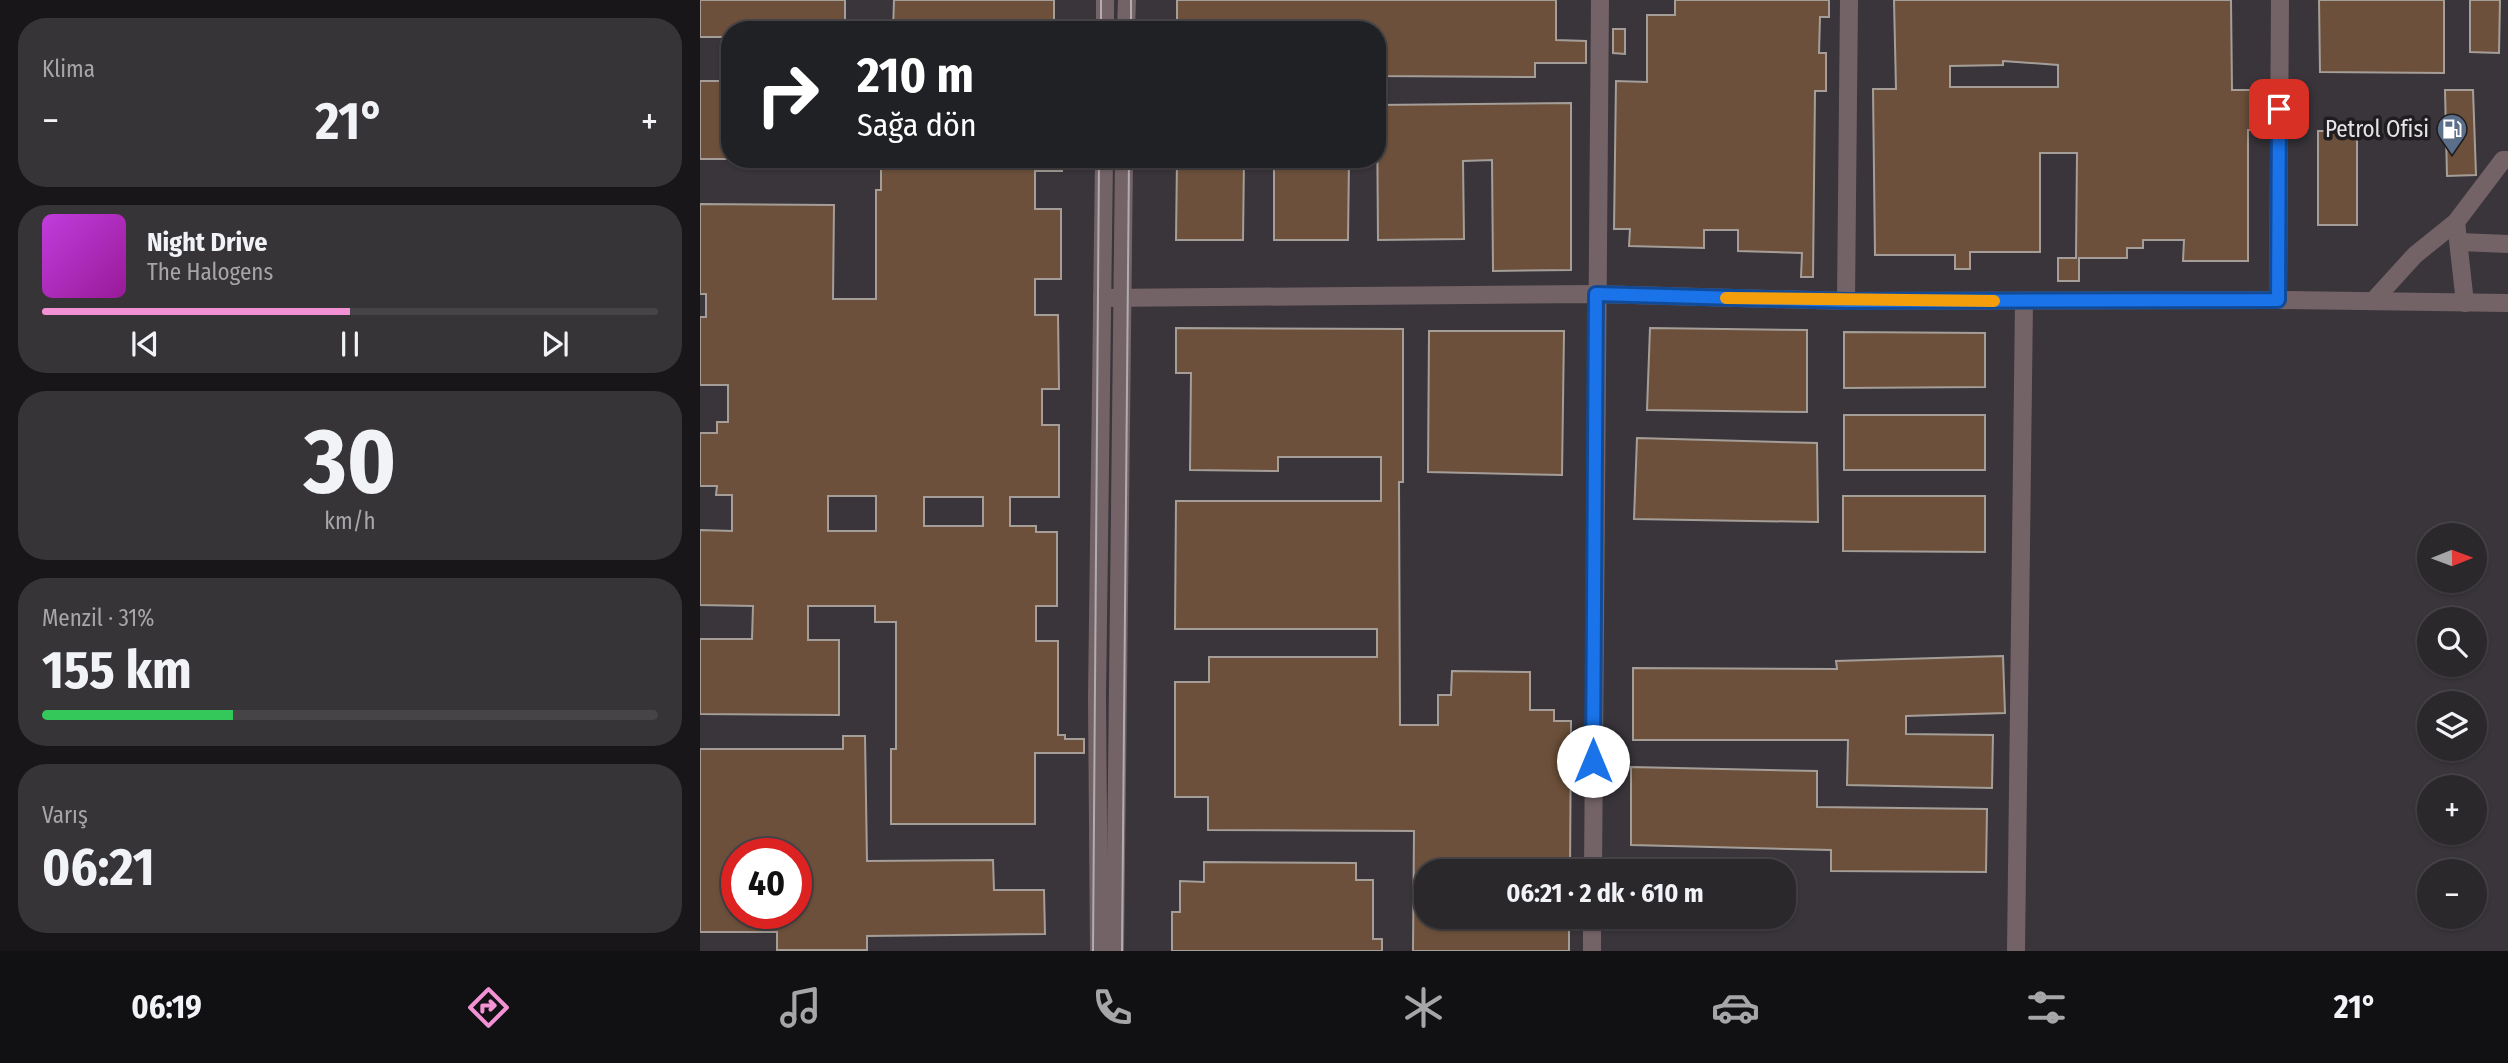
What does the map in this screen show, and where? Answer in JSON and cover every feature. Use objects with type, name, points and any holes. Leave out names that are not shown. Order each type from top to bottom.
[{"type":"street","points":[[1105,0],[1105,21]]},
{"type":"street","points":[[1126,0],[1126,21]]},
{"type":"street","points":[[1592,859],[1600,0]]},
{"type":"street","points":[[1846,301],[1849,0]]},
{"type":"street","points":[[2278,300],[2280,0]]},
{"type":"street","points":[[2374,300],[2415,255],[2456,222],[2503,160],[2508,160]]},
{"type":"street","points":[[1098,951],[1097,697],[1104,168]]},
{"type":"street","points":[[1115,951],[1124,168]]},
{"type":"street","points":[[2456,222],[2465,303]]},
{"type":"street","points":[[2460,242],[2508,244]]},
{"type":"street","points":[[1102,298],[1596,294],[1846,301],[2374,300],[2508,303]]},
{"type":"street","points":[[2016,951],[2024,301]]},
{"type":"street","points":[[1592,929],[1592,951]]},
{"type":"building","points":[[700,0],[845,0],[845,21],[721,21],[721,37],[700,37]]},
{"type":"building","points":[[894,0],[1054,0],[1054,21],[893,21]]},
{"type":"building","points":[[1177,0],[1556,0],[1556,40],[1586,41],[1586,63],[1535,63],[1535,77],[1386,76],[1386,21],[1177,21]]},
{"type":"building","points":[[1675,0],[1829,0],[1829,17],[1820,17],[1819,53],[1826,53],[1826,91],[1815,91],[1813,277],[1801,277],[1802,253],[1738,251],[1738,230],[1704,230],[1704,248],[1629,246],[1630,229],[1614,229],[1616,81],[1647,82],[1647,15],[1675,15]]},
{"type":"building","points":[[1894,0],[2231,0],[2232,90],[2263,90],[2263,130],[2248,130],[2248,261],[2183,261],[2184,240],[2143,240],[2143,248],[2127,248],[2127,258],[2079,258],[2079,281],[2058,281],[2058,258],[2076,258],[2077,153],[2040,153],[2040,252],[1970,252],[1970,269],[1955,269],[1955,255],[1875,255],[1873,89],[1896,89]],"holes":[[[2003,61],[2058,65],[2058,87],[1950,87],[1950,66],[2003,65]]]},
{"type":"building","points":[[2319,0],[2444,0],[2444,73],[2320,72]]},
{"type":"building","points":[[2470,0],[2500,0],[2499,53],[2470,52]]},
{"type":"building","points":[[1613,29],[1625,29],[1625,54],[1613,53]]},
{"type":"building","points":[[700,81],[721,81],[721,159],[700,159]]},
{"type":"building","points":[[2445,90],[2473,90],[2476,175],[2447,176]]},
{"type":"building","points":[[1571,103],[1571,270],[1493,271],[1492,160],[1463,161],[1464,239],[1378,240],[1377,168],[1386,168],[1386,105]]},
{"type":"building","points":[[2318,131],[2357,131],[2357,225],[2318,225]]},
{"type":"building","points":[[881,168],[1062,168],[1062,171],[1035,171],[1035,209],[1061,209],[1061,279],[1035,279],[1035,315],[1058,315],[1059,389],[1042,389],[1042,425],[1059,425],[1059,497],[1010,497],[1010,526],[1036,526],[1036,532],[1057,532],[1057,606],[1036,606],[1036,641],[1058,641],[1058,735],[1065,735],[1065,739],[1084,739],[1084,753],[1035,753],[1035,824],[891,824],[891,749],[896,749],[896,622],[875,622],[875,606],[808,606],[808,640],[839,640],[839,715],[700,714],[700,639],[752,639],[753,606],[700,605],[700,530],[732,531],[732,495],[716,495],[717,486],[700,486],[700,433],[717,433],[717,422],[728,422],[728,385],[700,385],[700,317],[706,317],[706,294],[700,294],[700,204],[834,205],[833,299],[876,299],[876,190],[881,190]],"holes":[[[828,496],[876,496],[876,531],[828,531]],[[924,497],[983,497],[983,526],[924,526]]]},
{"type":"building","points":[[1177,168],[1244,168],[1243,240],[1176,240]]},
{"type":"building","points":[[1274,168],[1349,168],[1348,240],[1274,240]]},
{"type":"building","points":[[1176,328],[1403,329],[1403,482],[1399,482],[1400,725],[1438,725],[1438,695],[1451,695],[1452,671],[1530,672],[1530,710],[1554,710],[1554,721],[1571,721],[1570,859],[1414,859],[1414,929],[1569,929],[1569,951],[1413,951],[1414,831],[1208,830],[1208,797],[1175,797],[1175,682],[1209,682],[1209,657],[1377,657],[1377,629],[1175,629],[1176,501],[1381,501],[1381,457],[1278,457],[1278,471],[1190,470],[1191,373],[1176,373]]},
{"type":"building","points":[[1650,328],[1807,330],[1807,412],[1647,410]]},
{"type":"building","points":[[1429,331],[1564,331],[1562,475],[1428,472]]},
{"type":"building","points":[[1844,332],[1985,333],[1985,387],[1844,388]]},
{"type":"building","points":[[1844,415],[1985,415],[1985,470],[1844,470]]},
{"type":"building","points":[[1637,438],[1817,443],[1818,522],[1634,519]]},
{"type":"building","points":[[1843,496],[1985,496],[1985,552],[1843,551]]},
{"type":"building","points":[[2003,656],[2005,713],[1906,716],[1906,734],[1993,735],[1992,788],[1847,785],[1848,740],[1633,740],[1633,668],[1837,669],[1836,661]]},
{"type":"building","points":[[843,736],[865,736],[867,861],[993,860],[994,890],[1044,890],[1045,934],[867,936],[867,950],[777,950],[777,932],[700,932],[700,749],[843,749]]},
{"type":"building","points":[[1631,767],[1817,771],[1817,807],[1987,809],[1986,872],[1831,871],[1831,850],[1631,845]]},
{"type":"building","points":[[1204,862],[1356,863],[1356,880],[1373,880],[1373,939],[1382,939],[1382,951],[1172,951],[1172,912],[1180,912],[1180,881],[1204,882]]},
{"type":"tram line","points":[[1101,0],[1101,21]]},
{"type":"tram line","points":[[1131,0],[1131,21]]},
{"type":"tram line","points":[[1093,951],[1099,168]]},
{"type":"tram line","points":[[1122,951],[1129,168]]},
{"type":"slow traffic","points":[[1726,298],[1994,301]]},
{"type":"place","name":"Petrol Ofisi","points":[[2452,156]]},
{"type":"route","points":[[1593,761],[1596,294],[1846,301],[2278,300],[2279,109]]}]
